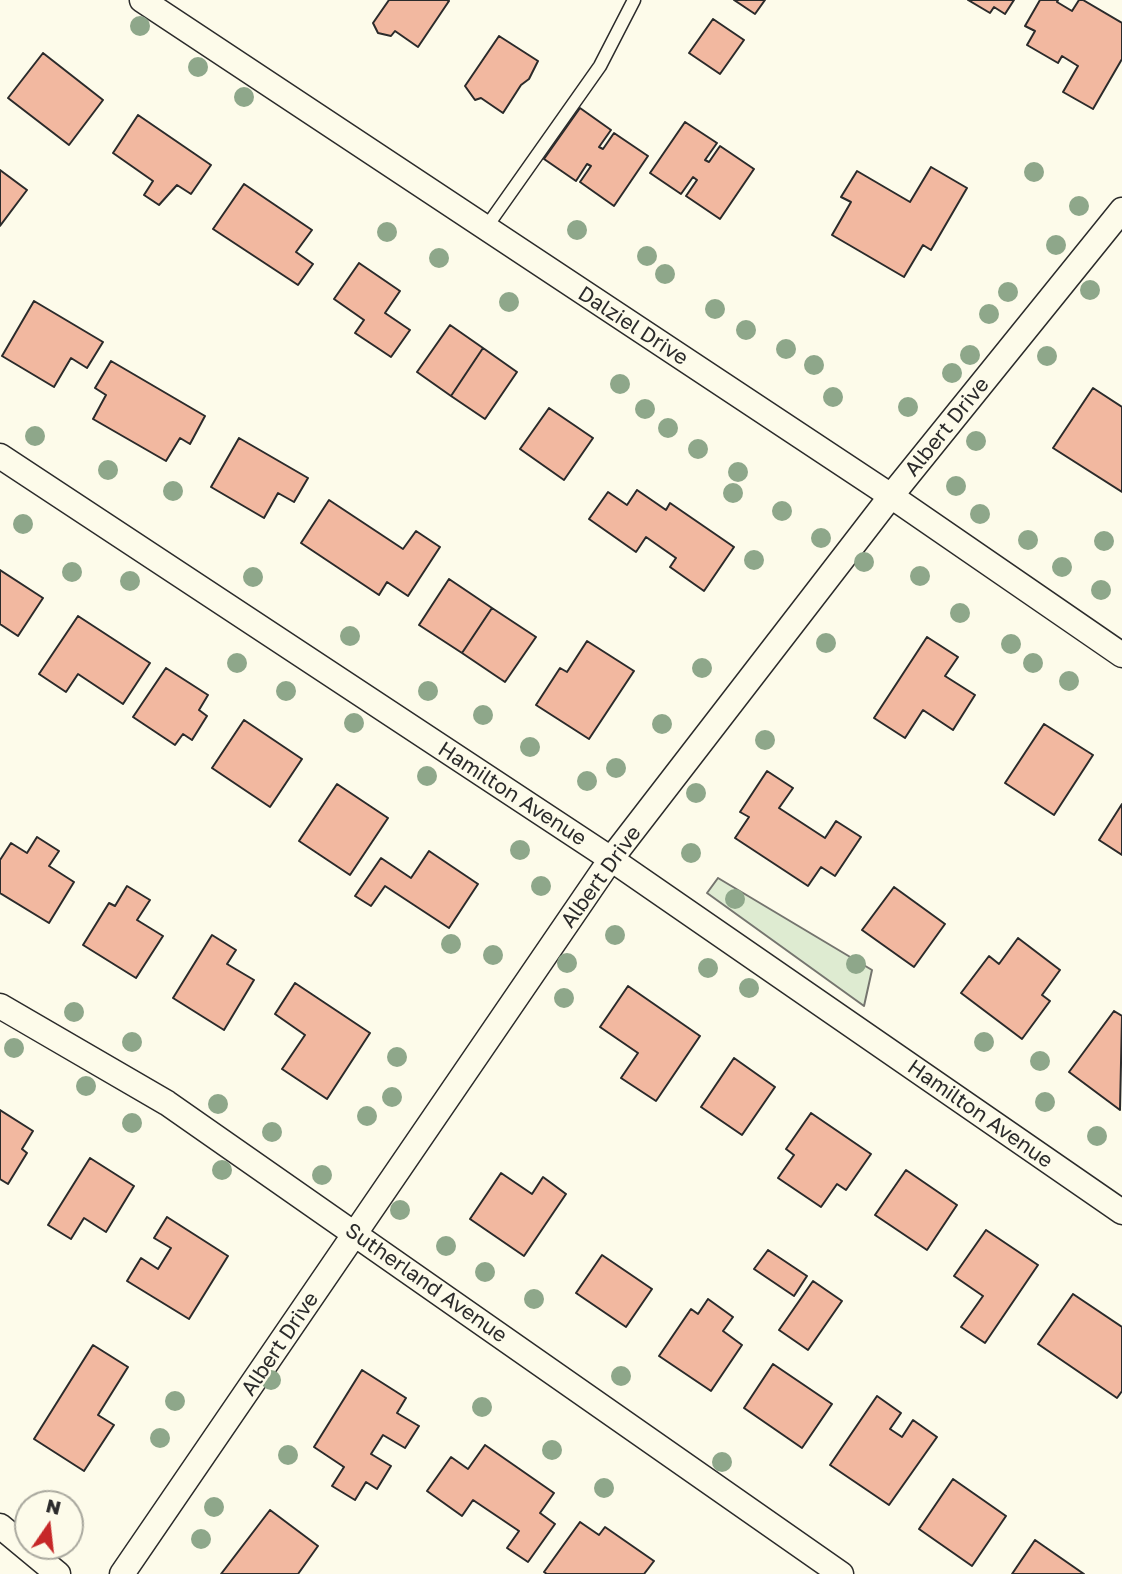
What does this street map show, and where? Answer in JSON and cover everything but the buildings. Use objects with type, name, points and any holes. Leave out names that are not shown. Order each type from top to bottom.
[{"type":"street","name":"Dalziel Drive","points":[[142,0],[891,496],[1122,654]]},
{"type":"street","name":"Albert Drive","points":[[122,1574],[611,859],[891,496],[1122,210]]},
{"type":"street","name":"Hamilton Avenue","points":[[0,456],[611,859],[1122,1212]]},
{"type":"street","name":"Sutherland Avenue","points":[[0,1006],[167,1103],[841,1574]]},
{"type":"street","points":[[0,1526],[58,1574]]},
{"type":"lane","points":[[485,229],[600,65],[634,0]]},
{"type":"green space","points":[[718,878],[872,970],[864,1006],[707,893]]}]
